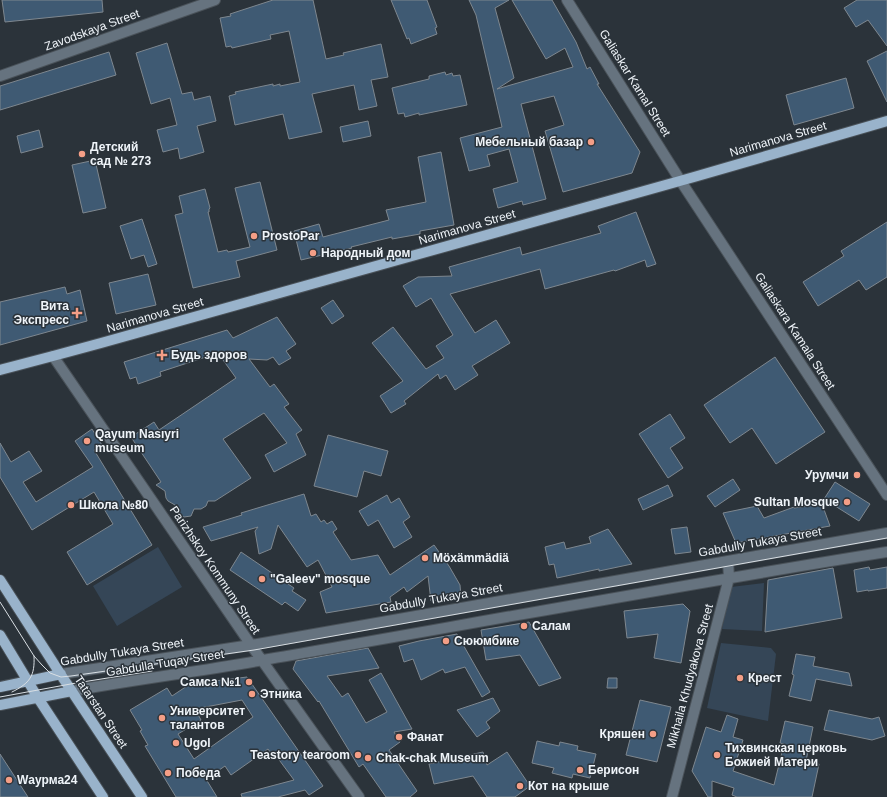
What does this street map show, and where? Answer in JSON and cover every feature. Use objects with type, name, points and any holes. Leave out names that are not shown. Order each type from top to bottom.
[{"type":"main road","name":"Narimanova Street","points":[[0,370],[887,121]]},
{"type":"main road","name":"Tatarstan Street","points":[[0,580],[142,797]]},
{"type":"main road","points":[[0,635],[38,698],[104,797]]},
{"type":"main road","name":"Gabdully Tukaya Street","points":[[0,687],[61,674]]},
{"type":"main road","points":[[0,705],[72,691]]},
{"type":"street","name":"Zavodskaya Street","points":[[0,76],[215,0]]},
{"type":"street","name":"Galiaskar Kamal Street","points":[[567,0],[680,180]]},
{"type":"street","name":"Galiaskara Kamala Street","points":[[680,180],[887,495]]},
{"type":"street","name":"Parizhskoy Kommuny Street","points":[[53,356],[251,645],[359,797]]},
{"type":"street","name":"Gabdully Tukaya Street","points":[[61,674],[251,645],[887,533]]},
{"type":"street","points":[[262,660],[729,578],[887,552]]},
{"type":"street","name":"Mikhaila Khudyakova Street","points":[[672,797],[729,578],[728,561]]},
{"type":"street","name":"Gabdulla Tuqay Street","points":[[72,691],[262,660]]},
{"type":"shaded area","points":[[158,547],[182,587],[117,626],[93,586]]},
{"type":"shaded area","points":[[764,583],[762,631],[722,629],[731,587]]},
{"type":"shaded area","points":[[721,643],[771,648],[776,654],[768,721],[707,708]]},
{"type":"building","points":[[2,0],[102,0],[103,12],[5,22]]},
{"type":"building","points":[[273,0],[313,0],[326,59],[344,55],[343,53],[381,44],[388,77],[371,80],[377,106],[359,110],[354,85],[312,94],[322,132],[289,139],[283,114],[235,125],[229,96],[236,94],[235,92],[273,84],[273,86],[280,84],[280,86],[300,82],[289,31],[270,35],[271,39],[232,48],[231,46],[226,47],[220,18],[231,16],[230,14]]},
{"type":"building","points":[[391,0],[427,0],[437,27],[435,28],[437,34],[411,44],[409,38],[407,39]]},
{"type":"building","points":[[469,0],[509,0],[495,8],[514,78],[497,89],[573,67],[565,48],[546,59],[512,0],[552,0],[576,42],[587,69],[590,67],[599,84],[597,84],[640,152],[632,173],[563,192],[545,131],[564,125],[554,96],[521,104],[546,199],[523,205],[522,201],[498,208],[493,189],[518,182],[509,149],[487,155],[490,166],[469,171],[460,138],[502,127],[476,15]]},
{"type":"building","points":[[857,0],[887,0],[887,46],[868,20],[856,27],[844,8]]},
{"type":"building","points":[[167,43],[182,94],[192,92],[194,100],[210,96],[216,121],[197,126],[204,152],[180,159],[178,148],[163,152],[157,130],[177,125],[170,98],[151,104],[136,53]]},
{"type":"building","points":[[887,51],[887,102],[867,61]]},
{"type":"building","points":[[109,52],[116,75],[0,110],[0,86]]},
{"type":"building","points":[[445,72],[446,75],[452,73],[453,76],[460,75],[467,105],[419,115],[419,113],[405,117],[404,113],[398,114],[392,88],[429,79],[429,76]]},
{"type":"building","points":[[846,78],[854,108],[794,125],[786,95]]},
{"type":"building","points":[[368,121],[371,136],[343,142],[340,127]]},
{"type":"building","points":[[39,130],[43,147],[21,153],[17,136]]},
{"type":"building","points":[[441,152],[454,225],[420,231],[420,234],[392,239],[392,237],[301,260],[294,231],[319,224],[323,237],[389,220],[386,210],[426,202],[418,157]]},
{"type":"building","points":[[95,160],[106,208],[83,213],[72,165]]},
{"type":"building","points":[[260,182],[277,250],[236,261],[240,277],[193,288],[175,215],[183,213],[179,196],[205,189],[210,208],[208,212],[218,252],[227,250],[228,252],[250,247],[235,188]]},
{"type":"building","points":[[636,212],[656,264],[647,267],[645,260],[615,271],[614,270],[545,289],[540,269],[450,294],[475,333],[496,320],[510,343],[472,366],[478,375],[455,390],[446,375],[440,379],[438,374],[404,401],[406,404],[391,413],[380,396],[403,381],[372,343],[393,327],[426,369],[444,358],[436,346],[453,335],[431,298],[416,307],[403,286],[418,277],[452,276],[449,267],[520,247],[522,255],[601,233],[598,226]]},
{"type":"building","points":[[142,219],[157,264],[148,267],[144,255],[131,259],[120,226]]},
{"type":"building","points":[[887,222],[887,277],[866,290],[859,280],[818,306],[803,282],[844,256],[841,251]]},
{"type":"building","points":[[148,274],[156,305],[116,314],[109,283]]},
{"type":"building","points":[[65,287],[67,294],[80,290],[87,321],[0,345],[0,302]]},
{"type":"building","points":[[333,300],[344,316],[332,324],[321,308]]},
{"type":"building","points":[[277,317],[296,344],[286,351],[291,358],[279,365],[273,357],[267,360],[249,359],[270,387],[274,384],[289,404],[284,407],[302,430],[296,434],[306,455],[274,472],[265,455],[287,443],[264,413],[223,439],[251,478],[215,501],[208,501],[206,506],[201,509],[194,509],[191,516],[181,516],[177,514],[175,505],[166,498],[165,491],[156,485],[161,482],[131,437],[154,422],[159,430],[236,378],[218,353],[160,372],[161,376],[138,384],[136,377],[130,379],[124,362],[227,330],[233,338]]},
{"type":"building","points":[[775,357],[825,432],[776,464],[752,428],[730,443],[704,405]]},
{"type":"building","points":[[670,414],[685,438],[670,448],[683,468],[668,478],[639,434]]},
{"type":"building","points":[[92,429],[102,445],[94,450],[152,545],[87,585],[67,552],[113,524],[94,492],[32,530],[0,477],[0,443],[11,462],[29,451],[42,471],[23,482],[36,502],[93,467],[75,441]]},
{"type":"building","points":[[328,435],[388,451],[381,476],[364,471],[357,497],[314,486]]},
{"type":"building","points":[[733,479],[740,490],[715,507],[707,496]]},
{"type":"building","name":"Sultan Mosque","points":[[835,482],[870,504],[859,521],[824,499]]},
{"type":"building","points":[[668,485],[673,496],[643,510],[638,499]]},
{"type":"building","points":[[304,494],[311,516],[316,514],[321,522],[324,520],[327,524],[332,521],[337,529],[333,532],[351,560],[378,555],[390,575],[434,545],[460,585],[461,597],[431,601],[428,576],[407,592],[404,587],[390,597],[391,602],[326,613],[320,592],[332,587],[318,560],[307,567],[278,525],[271,549],[259,554],[255,531],[258,527],[211,541],[203,527],[242,515],[241,513]]},
{"type":"building","points":[[387,495],[391,503],[399,498],[410,517],[403,522],[412,537],[394,548],[378,520],[368,526],[359,511]]},
{"type":"building","points":[[822,504],[830,526],[736,543],[723,513],[757,506],[764,518],[794,507]]},
{"type":"building","points":[[687,527],[691,552],[675,554],[671,529]]},
{"type":"building","points":[[608,529],[632,564],[557,578],[554,564],[549,565],[545,547],[564,542],[566,549],[591,543],[589,537]]},
{"type":"building","name":"\"Galeev\" mosque","points":[[241,552],[294,588],[292,591],[306,600],[298,611],[285,602],[282,605],[230,570]]},
{"type":"building","points":[[869,567],[870,570],[887,567],[887,588],[857,592],[854,570]]},
{"type":"building","points":[[833,568],[842,618],[765,632],[768,580]]},
{"type":"building","points":[[683,604],[690,611],[681,663],[654,658],[658,634],[627,638],[624,611]]},
{"type":"building","points":[[529,622],[561,678],[539,686],[520,655],[486,660],[481,630]]},
{"type":"building","points":[[457,634],[490,692],[482,697],[465,667],[445,673],[443,669],[421,680],[413,659],[404,662],[399,646]]},
{"type":"building","points":[[368,648],[379,668],[327,676],[342,697],[348,693],[366,723],[387,712],[369,680],[381,673],[412,729],[394,732],[400,742],[389,750],[417,791],[410,797],[386,797],[363,764],[359,767],[319,701],[318,702],[293,669],[296,661]]},
{"type":"building","points":[[796,654],[815,657],[813,666],[849,673],[852,686],[816,679],[811,701],[789,696],[794,675],[792,674]]},
{"type":"building","points":[[247,677],[323,786],[309,795],[305,790],[278,797],[242,797],[241,794],[294,780],[277,757],[275,759],[268,749],[231,775],[225,766],[206,779],[217,797],[176,797],[145,746],[148,745],[140,731],[142,730],[130,710],[167,688],[172,696],[190,684]],"holes":[[[242,700],[253,717],[194,759],[178,734],[201,720],[195,709]]]},
{"type":"building","points":[[608,678],[617,678],[617,688],[607,688]]},
{"type":"building","points":[[493,698],[500,711],[486,722],[490,728],[477,737],[457,710]]},
{"type":"building","name":"Кряшен","points":[[640,700],[671,707],[657,762],[626,755]]},
{"type":"building","points":[[829,710],[872,719],[879,717],[885,736],[872,740],[824,730]]},
{"type":"building","points":[[727,715],[738,719],[733,737],[743,740],[733,771],[774,785],[784,744],[780,743],[785,721],[813,727],[806,761],[819,764],[812,797],[737,797],[732,795],[734,788],[712,781],[712,797],[708,797],[692,771],[706,727],[721,732]]},
{"type":"building","points":[[537,741],[559,746],[560,742],[578,746],[577,750],[596,754],[590,778],[573,774],[572,778],[552,773],[554,768],[532,763]]},
{"type":"building","points":[[483,752],[487,765],[507,752],[530,786],[515,797],[487,797],[473,776],[434,784],[429,764]]},
{"type":"building","points":[[0,754],[28,797],[0,797]]},
{"type":"tram line","points":[[0,602],[34,656],[50,673],[61,677],[254,650],[887,538]]},
{"type":"tram line","points":[[12,692],[27,682],[30,678],[34,669],[34,656]]},
{"type":"tram line","points":[[0,697],[152,671]]},
{"type":"place","name":"Мебельный базар","points":[[591,142]]},
{"type":"place","name":"Детский сад № 273","points":[[82,154]]},
{"type":"place","name":"ProstoPar","points":[[254,236]]},
{"type":"place","name":"Народный дом","points":[[313,253]]},
{"type":"place","name":"Вита Экспресс","points":[[77,313]]},
{"type":"place","name":"Будь здоров","points":[[162,355]]},
{"type":"place","name":"Qayum Nasıyri museum","points":[[87,441]]},
{"type":"place","name":"Урумчи","points":[[857,475]]},
{"type":"place","name":"Sultan Mosque","points":[[847,502]]},
{"type":"place","name":"Школа №80","points":[[71,505]]},
{"type":"place","name":"Möxämmädiä","points":[[425,558]]},
{"type":"place","name":"\"Galeev\" mosque","points":[[262,579]]},
{"type":"place","name":"Салам","points":[[524,626]]},
{"type":"place","name":"Сююмбике","points":[[446,641]]},
{"type":"place","name":"Крест","points":[[740,678]]},
{"type":"place","name":"Самса №1","points":[[249,682]]},
{"type":"place","name":"Этника","points":[[252,694]]},
{"type":"place","name":"Университет талантов","points":[[162,718]]},
{"type":"place","name":"Кряшен","points":[[653,734]]},
{"type":"place","name":"Фанат","points":[[399,737]]},
{"type":"place","name":"Ugol","points":[[176,743]]},
{"type":"place","name":"Teastory tearoom","points":[[358,755]]},
{"type":"place","name":"Тихвинская церковь Божией Матери","points":[[717,755]]},
{"type":"place","name":"Chak-chak Museum","points":[[368,758]]},
{"type":"place","name":"Берисон","points":[[580,770]]},
{"type":"place","name":"Победа","points":[[168,773]]},
{"type":"place","name":"Wаурма24","points":[[9,780]]},
{"type":"place","name":"Кот на крыше","points":[[520,786]]}]
